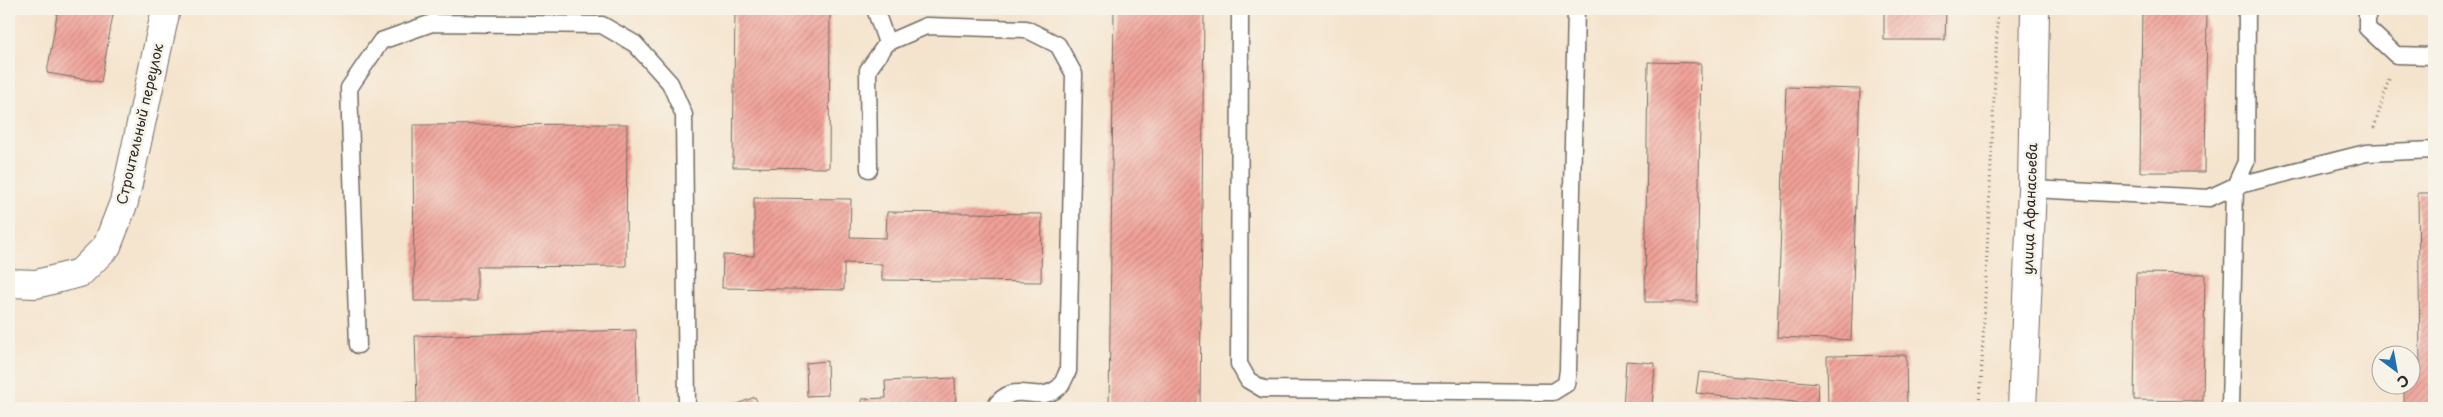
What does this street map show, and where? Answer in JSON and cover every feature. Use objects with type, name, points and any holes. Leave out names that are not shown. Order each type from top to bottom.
[{"type":"street","name":"Строительный переулок","points":[[9,283],[36,284],[80,273],[107,246],[124,202],[166,9]]},
{"type":"street","name":"улица Афанасьева","points":[[2022,408],[2032,189],[2035,9]]},
{"type":"lane","points":[[875,9],[887,43]]},
{"type":"lane","points":[[1240,9],[1239,364],[1248,380],[1263,389],[1553,392],[1566,384],[1568,370],[1576,9]]},
{"type":"lane","points":[[2230,408],[2235,186],[2246,162],[2247,9]]},
{"type":"lane","points":[[2367,9],[2367,28],[2396,55],[2434,56]]},
{"type":"lane","points":[[358,345],[349,88],[381,41],[432,23],[602,25],[636,44],[670,83],[684,115],[687,408]]},
{"type":"lane","points":[[869,169],[868,70],[887,43],[926,26],[1026,29],[1058,45],[1074,74],[1068,370],[1060,387],[1049,394],[1009,393],[1000,398],[994,408]]},
{"type":"lane","points":[[2032,189],[2209,198],[2235,186],[2366,153],[2434,150]]},
{"type":"path","points":[[1980,408],[1998,9]]},
{"type":"path","points":[[2366,153],[2396,55]]},
{"type":"building","points":[[58,9],[114,9],[101,82],[47,73]]},
{"type":"building","points":[[735,9],[830,9],[829,168],[733,167]]},
{"type":"building","points":[[1114,9],[1204,9],[1200,408],[1109,408]]},
{"type":"building","points":[[1884,9],[1946,9],[1945,40],[1884,40]]},
{"type":"building","points":[[2142,9],[2207,9],[2205,172],[2140,172]]},
{"type":"building","points":[[1648,62],[1701,63],[1697,302],[1645,302]]},
{"type":"building","points":[[1786,87],[1860,89],[1851,340],[1777,337]]},
{"type":"building","points":[[627,124],[626,266],[477,267],[477,301],[414,301],[413,125]]},
{"type":"building","points":[[2418,193],[2434,193],[2434,408],[2404,408],[2404,394],[2420,394]]},
{"type":"building","points":[[754,198],[851,199],[850,237],[886,238],[887,212],[1042,214],[1041,282],[882,280],[882,264],[844,263],[844,290],[722,288],[723,255],[754,256]]},
{"type":"building","points":[[2136,273],[2205,274],[2203,401],[2134,400]]},
{"type":"building","points":[[636,330],[638,408],[403,408],[403,404],[417,403],[415,336]]},
{"type":"building","points":[[1906,355],[1907,408],[1828,408],[1827,356]]},
{"type":"building","points":[[827,361],[828,395],[807,396],[806,363]]},
{"type":"building","points":[[1626,361],[1655,363],[1652,408],[1623,408]]},
{"type":"building","points":[[1699,372],[1818,383],[1817,404],[1696,393]]},
{"type":"building","points":[[955,378],[956,408],[862,408],[862,399],[886,398],[885,381]]},
{"type":"building","points":[[755,397],[760,408],[727,408]]}]
